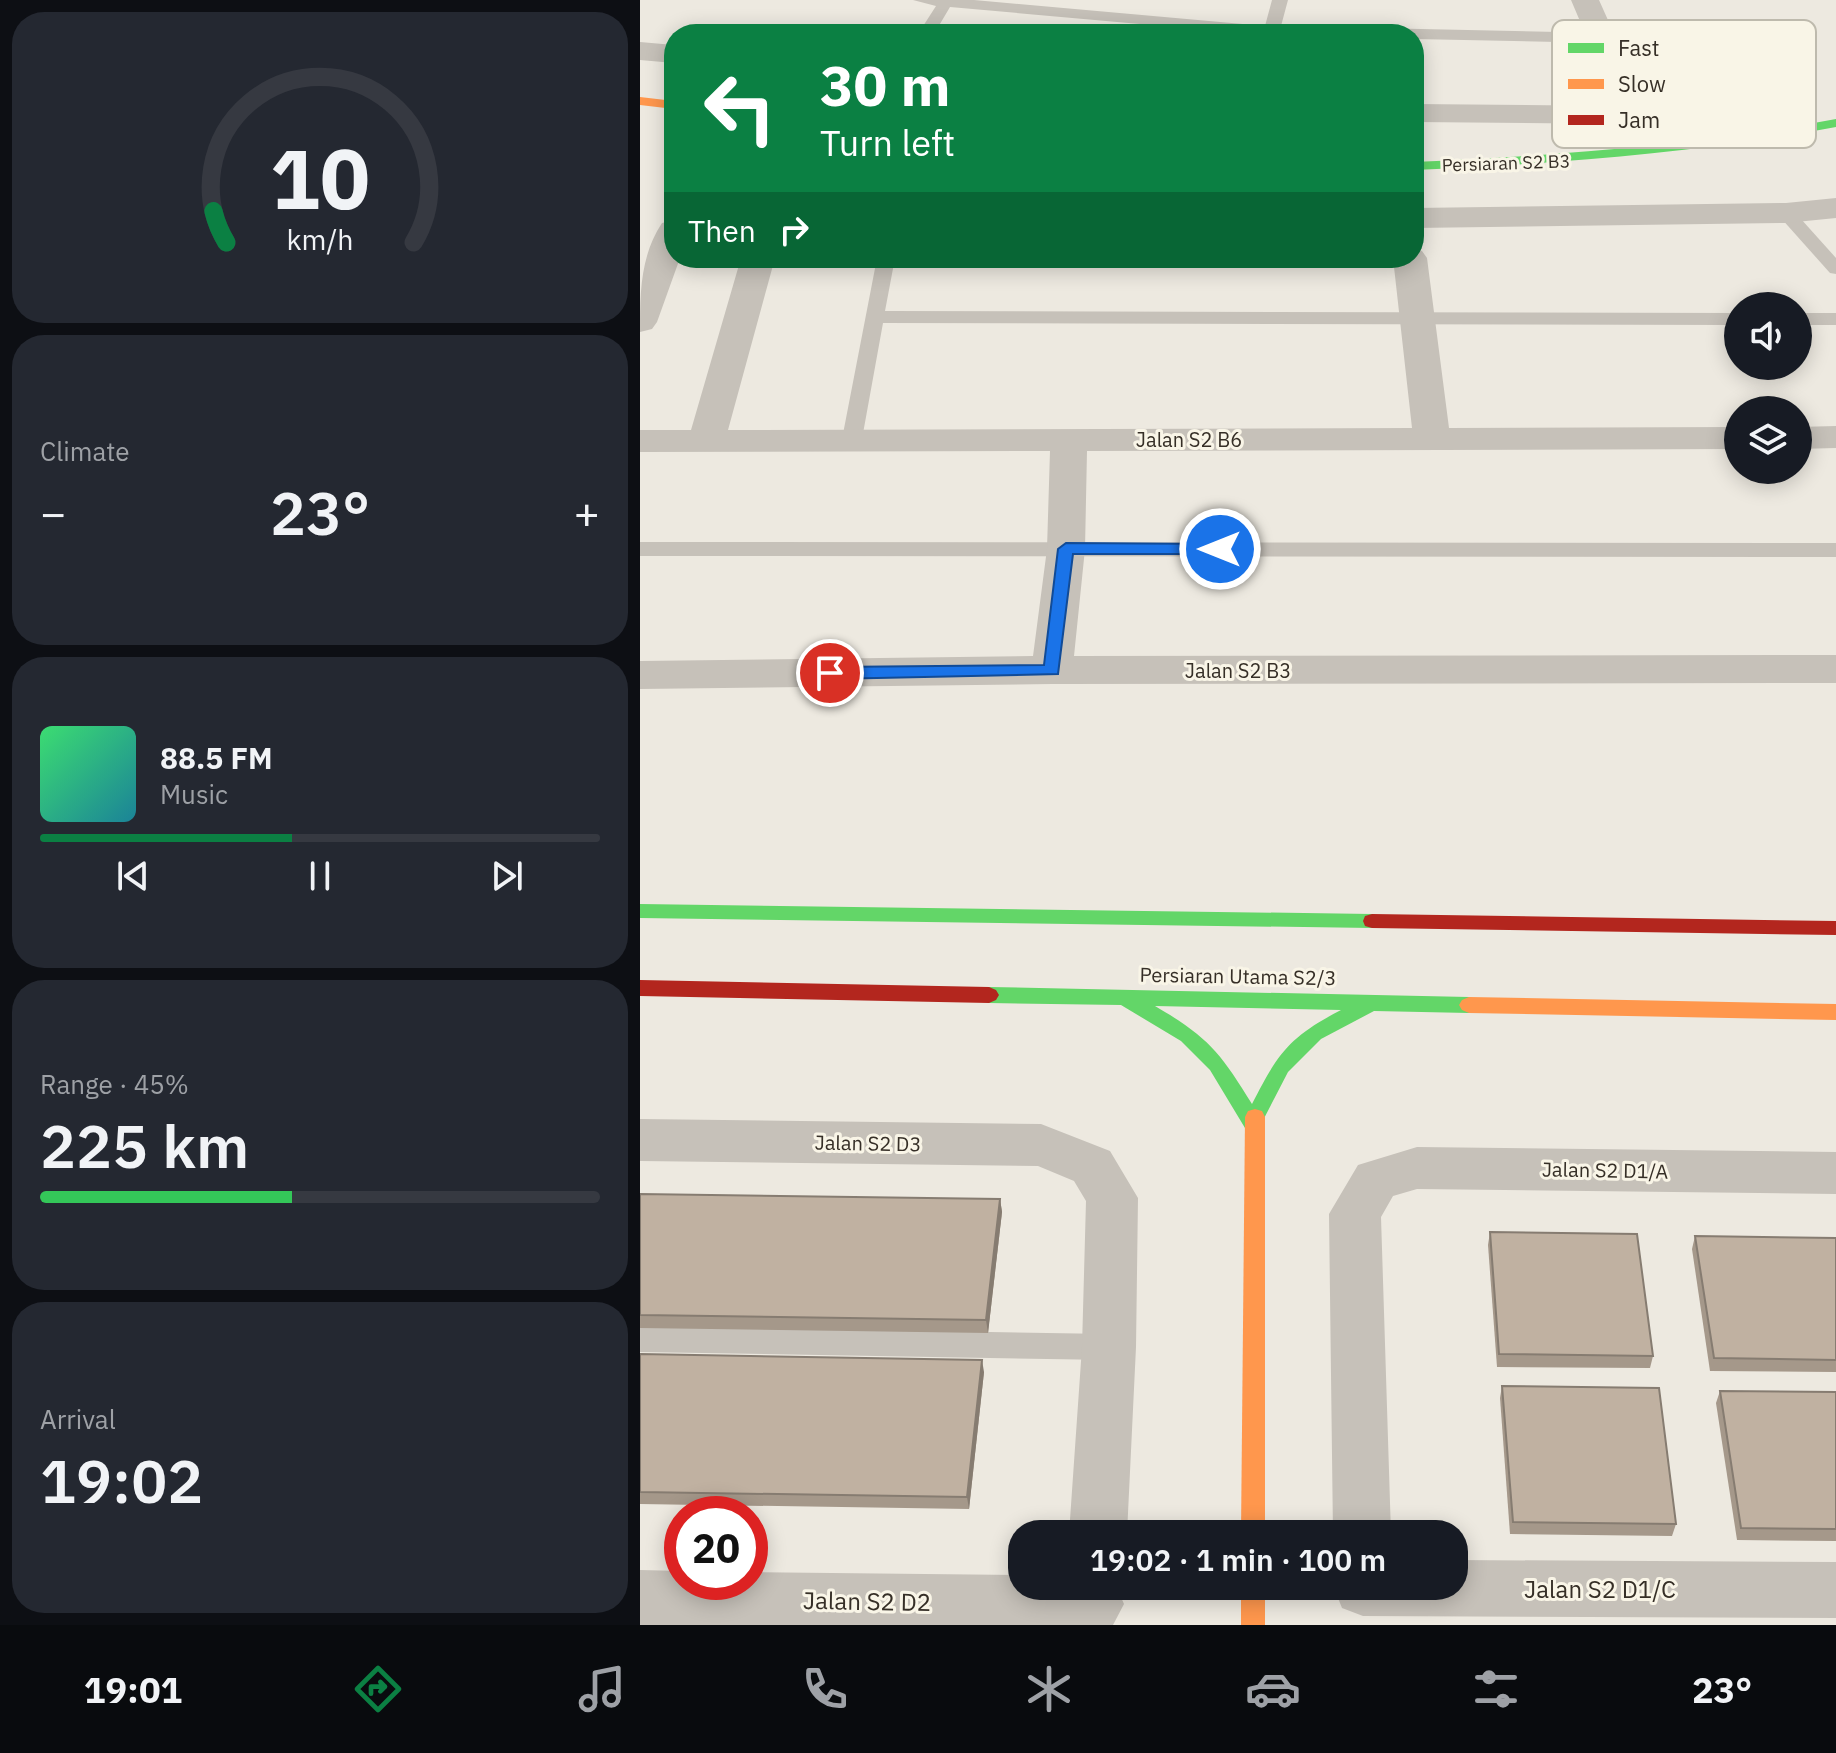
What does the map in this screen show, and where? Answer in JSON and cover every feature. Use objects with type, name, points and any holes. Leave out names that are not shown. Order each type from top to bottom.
[{"type":"main road","points":[[640,101],[664,104]]},
{"type":"main road","name":"Persiaran S2 B3","points":[[1816,127],[1836,123]]},
{"type":"main road","name":"Persiaran S2 B3","points":[[1424,166],[1564,162],[1704,148]]},
{"type":"main road","points":[[640,911],[1836,928]]},
{"type":"main road","name":"Persiaran Utama S2/3","points":[[640,988],[1836,1012]]},
{"type":"main road","points":[[1122,996],[1188,1035],[1217,1064],[1252,1122]]},
{"type":"main road","points":[[1253,1520],[1252,1122],[1281,1066],[1314,1033],[1375,1001]]},
{"type":"main road","points":[[1253,1600],[1253,1625]]},
{"type":"street","points":[[1585,0],[1595,20]]},
{"type":"street","points":[[640,51],[664,53]]},
{"type":"street","points":[[1424,113],[1552,114]]},
{"type":"street","points":[[1649,148],[1651,154]]},
{"type":"street","points":[[1424,218],[1786,213],[1836,208]]},
{"type":"street","points":[[640,322],[664,257]]},
{"type":"street","points":[[706,441],[755,268]]},
{"type":"street","points":[[1411,268],[1432,439]]},
{"type":"street","points":[[1812,438],[1836,437]]},
{"type":"street","name":"Jalan S2 B6","points":[[646,441],[1724,438]]},
{"type":"street","points":[[1052,670],[1066,549],[1069,439]]},
{"type":"street","points":[[640,477],[646,441]]},
{"type":"street","name":"Jalan S2 B3","points":[[640,675],[1052,670],[1836,669]]},
{"type":"street","name":"Jalan S2 D3","points":[[640,1140],[1041,1145],[1092,1166],[1112,1198],[1109,1347]]},
{"type":"street","name":"Jalan S2 D1/A","points":[[1362,1520],[1355,1214],[1376,1180],[1417,1168],[1836,1173]]},
{"type":"street","points":[[1099,1520],[1109,1347]]},
{"type":"street","name":"Jalan S2 D1/C","points":[[1468,1585],[1836,1590]]},
{"type":"street","name":"Jalan S2 D2","points":[[640,1599],[1094,1605]]},
{"type":"lane","points":[[921,0],[1180,24]]},
{"type":"lane","points":[[1274,24],[1280,0]]},
{"type":"lane","points":[[932,24],[946,1]]},
{"type":"lane","points":[[1424,34],[1552,37]]},
{"type":"lane","points":[[1786,213],[1836,269]]},
{"type":"lane","points":[[852,439],[884,268]]},
{"type":"lane","points":[[874,317],[1724,319]]},
{"type":"lane","points":[[1812,319],[1836,319]]},
{"type":"lane","points":[[640,549],[1836,550]]},
{"type":"lane","points":[[640,1339],[1109,1347]]},
{"type":"building","points":[[640,1194],[1000,1199],[986,1320],[640,1315]]},
{"type":"building","points":[[1490,1232],[1637,1234],[1653,1356],[1499,1354]]},
{"type":"building","points":[[1695,1236],[1836,1238],[1836,1360],[1714,1358]]},
{"type":"building","points":[[640,1354],[982,1360],[967,1497],[640,1492]]},
{"type":"building","points":[[1502,1386],[1659,1388],[1676,1524],[1513,1522]]},
{"type":"building","points":[[1720,1391],[1836,1392],[1836,1529],[1741,1528]]},
{"type":"traffic: fast","points":[[1816,127],[1836,123]]},
{"type":"traffic: fast","points":[[1424,166],[1678,148]]},
{"type":"traffic: fast","points":[[640,911],[1372,921]]},
{"type":"traffic: fast","points":[[989,995],[1469,1005]]},
{"type":"traffic: fast","points":[[1125,998],[1188,1035],[1217,1064],[1252,1122]]},
{"type":"traffic: fast","points":[[1255,1117],[1281,1066],[1314,1033],[1370,1004]]},
{"type":"traffic: slow","points":[[640,101],[664,104]]},
{"type":"traffic: slow","points":[[1469,1005],[1836,1012]]},
{"type":"traffic: slow","points":[[1253,1520],[1255,1117]]},
{"type":"traffic: slow","points":[[1253,1600],[1253,1625]]},
{"type":"traffic: jam","points":[[1372,921],[1836,928]]},
{"type":"traffic: jam","points":[[640,988],[989,995]]},
{"type":"route","points":[[830,673],[1052,670],[1066,549],[1220,549]]}]
